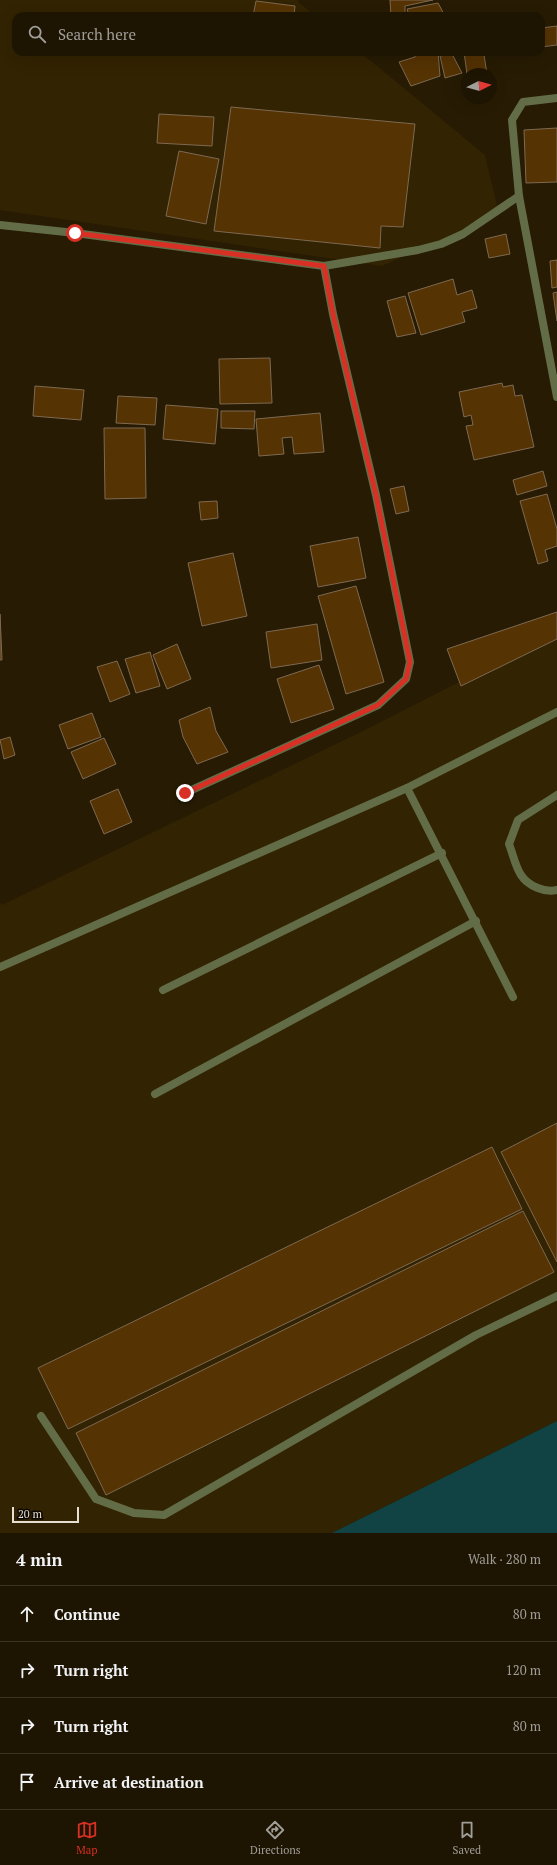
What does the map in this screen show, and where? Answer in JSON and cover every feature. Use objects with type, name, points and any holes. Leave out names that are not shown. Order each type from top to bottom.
[{"type":"street","points":[[557,98],[523,102],[512,120],[519,196],[557,397]]},
{"type":"street","points":[[0,225],[75,233],[324,266],[418,250],[441,244],[463,234],[519,196]]},
{"type":"street","points":[[185,793],[378,705],[406,679],[410,662],[376,495],[333,314],[324,266]]},
{"type":"street","points":[[0,967],[407,788],[557,712]]},
{"type":"street","points":[[407,788],[442,853],[513,997]]},
{"type":"street","points":[[557,795],[518,820],[509,844],[521,875],[534,886],[549,892],[557,890]]},
{"type":"street","points":[[163,990],[442,853]]},
{"type":"street","points":[[155,1094],[476,921]]},
{"type":"street","points":[[41,1416],[96,1499],[134,1513],[164,1515],[476,1335],[557,1296]]},
{"type":"shaded area","points":[[0,0],[298,0],[298,2],[311,12],[12,12],[12,56],[365,56],[485,155],[499,214],[382,266],[0,210]]},
{"type":"shaded area","points":[[557,632],[557,1421],[332,1533],[0,1533],[0,902],[2,905],[365,730]]},
{"type":"water","points":[[557,1421],[557,1533],[332,1533]]},
{"type":"building","points":[[390,0],[433,0],[405,6],[405,12],[391,12]]},
{"type":"building","points":[[256,1],[295,6],[294,12],[254,12]]},
{"type":"building","points":[[438,3],[443,12],[408,12],[407,9]]},
{"type":"building","points":[[557,26],[557,45],[545,46],[545,28]]},
{"type":"building","points":[[438,56],[440,76],[411,86],[399,62],[415,57]]},
{"type":"building","points":[[440,56],[453,56],[461,73],[445,78]]},
{"type":"building","points":[[465,56],[484,56],[486,68],[466,68]]},
{"type":"building","points":[[231,107],[415,124],[403,227],[381,226],[380,248],[214,231]]},
{"type":"building","points":[[159,114],[214,117],[212,146],[157,143]]},
{"type":"building","points":[[557,128],[557,182],[526,183],[524,130]]},
{"type":"building","points":[[179,151],[219,159],[206,224],[166,216]]},
{"type":"building","points":[[506,234],[510,254],[489,258],[485,239]]},
{"type":"building","points":[[557,260],[557,287],[552,288],[550,261]]},
{"type":"building","points":[[453,279],[457,295],[472,290],[477,308],[462,312],[465,322],[421,335],[408,293]]},
{"type":"building","points":[[557,292],[557,321],[553,293]]},
{"type":"building","points":[[405,296],[416,333],[397,337],[387,301]]},
{"type":"building","points":[[270,358],[272,403],[220,404],[219,359]]},
{"type":"building","points":[[502,383],[503,387],[513,385],[515,396],[522,395],[534,447],[474,460],[466,426],[473,425],[471,415],[464,417],[459,392]]},
{"type":"building","points":[[35,386],[84,390],[81,420],[33,416]]},
{"type":"building","points":[[118,396],[157,398],[155,425],[116,423]]},
{"type":"building","points":[[166,405],[218,409],[215,444],[163,439]]},
{"type":"building","points":[[221,411],[255,411],[254,429],[221,428]]},
{"type":"building","points":[[320,413],[324,452],[294,454],[292,437],[282,438],[284,454],[259,456],[256,419]]},
{"type":"building","points":[[104,428],[145,428],[146,498],[105,499]]},
{"type":"building","points":[[543,471],[547,486],[517,495],[513,480]]},
{"type":"building","points":[[404,486],[409,511],[396,514],[390,489]]},
{"type":"building","points":[[547,494],[557,529],[557,546],[545,550],[548,561],[538,564],[520,501]]},
{"type":"building","points":[[217,501],[218,518],[201,520],[199,502]]},
{"type":"building","points":[[358,537],[366,578],[318,587],[310,546]]},
{"type":"building","points":[[233,553],[247,616],[202,626],[188,563]]},
{"type":"building","points":[[356,586],[384,682],[346,694],[318,596]]},
{"type":"building","points":[[557,612],[557,639],[461,686],[447,649]]},
{"type":"building","points":[[0,614],[2,660],[0,660]]},
{"type":"building","points":[[317,624],[322,660],[271,668],[266,632]]},
{"type":"building","points":[[177,644],[191,679],[167,689],[153,655]]},
{"type":"building","points":[[150,652],[160,686],[136,693],[125,659]]},
{"type":"building","points":[[117,661],[130,694],[110,702],[97,667]]},
{"type":"building","points":[[319,665],[334,709],[291,723],[277,679]]},
{"type":"building","points":[[210,707],[216,731],[228,752],[197,764],[183,737],[179,720]]},
{"type":"building","points":[[92,713],[101,737],[68,749],[59,725]]},
{"type":"building","points":[[10,737],[15,755],[4,759],[0,740]]},
{"type":"building","points":[[104,738],[116,764],[83,779],[71,752]]},
{"type":"building","points":[[118,789],[132,822],[104,834],[90,801]]},
{"type":"building","points":[[557,1123],[557,1262],[501,1152]]},
{"type":"building","points":[[492,1147],[522,1209],[68,1429],[38,1368]]},
{"type":"building","points":[[523,1211],[554,1272],[106,1495],[76,1433]]},
{"type":"route","points":[[75,233],[324,266],[333,314],[376,495],[410,662],[406,679],[378,705],[185,793]]}]
